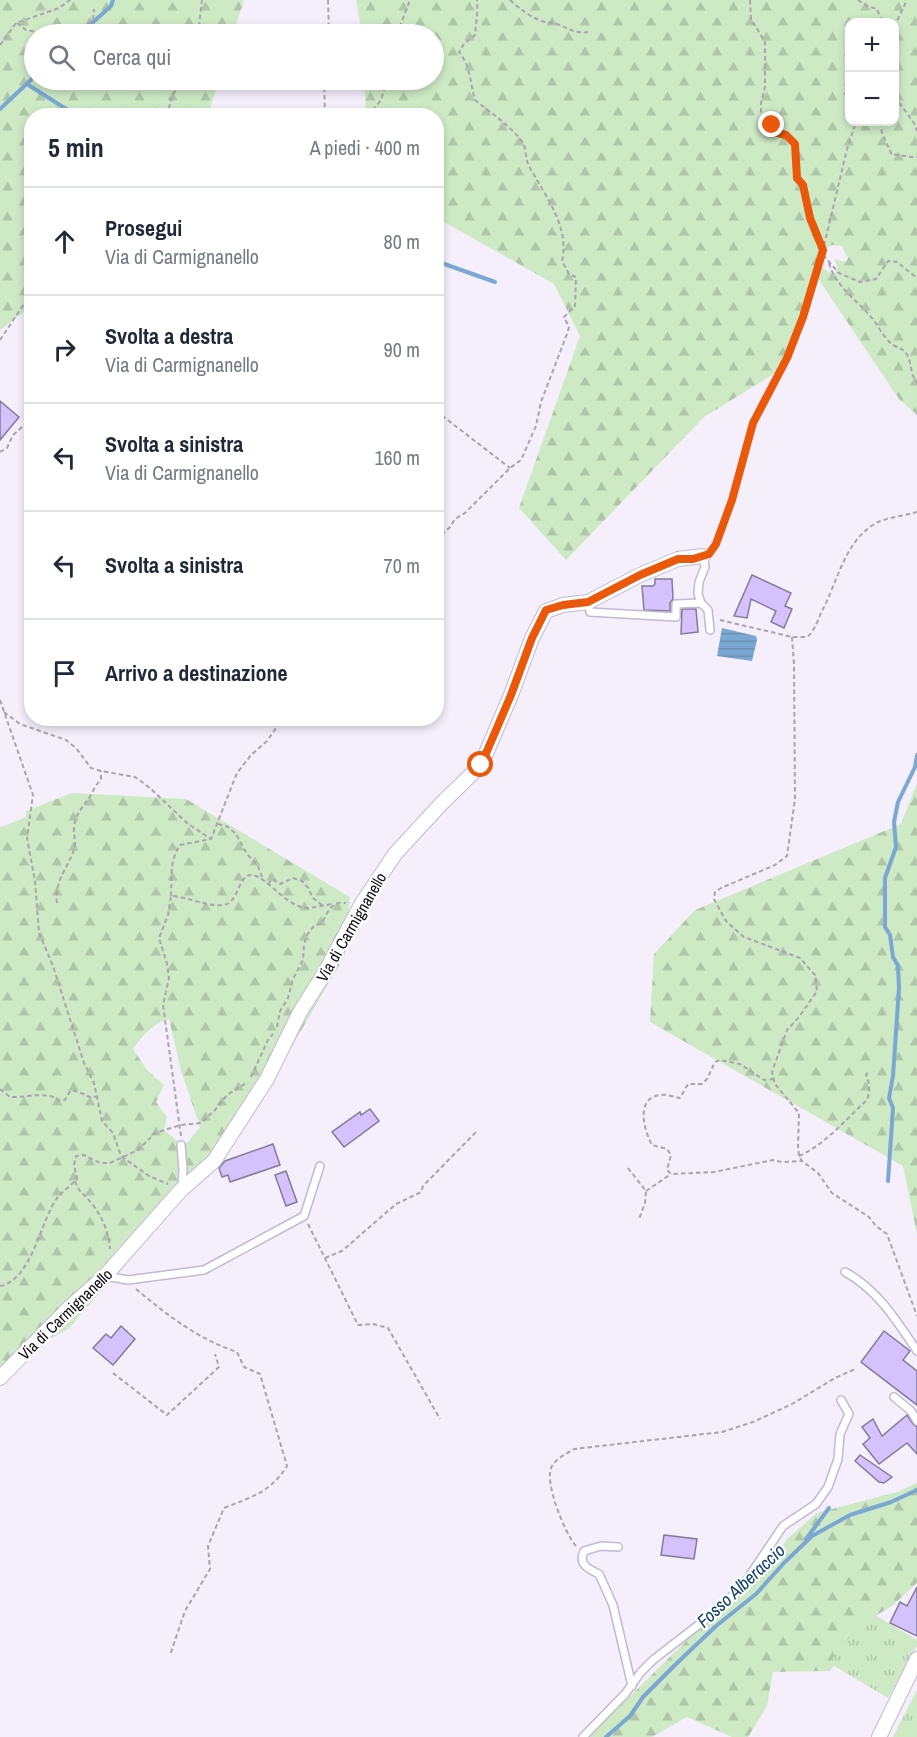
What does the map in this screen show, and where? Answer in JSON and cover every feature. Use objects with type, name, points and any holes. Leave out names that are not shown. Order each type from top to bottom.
[{"type":"street","name":"Via di Carmignanello","points":[[0,1378],[70,1307],[105,1276],[181,1190],[214,1161],[267,1079],[300,1012],[324,974],[361,905],[394,854],[481,765],[532,638],[546,610],[588,602],[640,575],[678,559],[703,556]]},
{"type":"street","points":[[879,1737],[917,1659]]},
{"type":"lane","points":[[701,603],[699,586],[705,567],[703,556]]},
{"type":"lane","points":[[588,602],[590,612],[676,617],[676,604],[701,603],[706,606],[710,630]]},
{"type":"lane","points":[[181,1190],[182,1146]]},
{"type":"lane","points":[[105,1276],[124,1280],[204,1270],[304,1216],[320,1166]]},
{"type":"lane","points":[[845,1272],[860,1280],[873,1292],[917,1351]]},
{"type":"lane","points":[[894,1397],[910,1411],[917,1421]]},
{"type":"lane","points":[[583,1737],[632,1686],[640,1672],[719,1609],[744,1584],[783,1526],[816,1504],[824,1495],[838,1459],[840,1434],[849,1414],[841,1400]]},
{"type":"lane","points":[[618,1547],[601,1546],[584,1551],[582,1562],[599,1574],[613,1605],[632,1686]]},
{"type":"path","points":[[0,45],[16,23],[59,8],[70,0]]},
{"type":"path","points":[[199,24],[201,0]]},
{"type":"path","points":[[328,0],[330,24]]},
{"type":"path","points":[[401,24],[410,0]]},
{"type":"path","points":[[444,533],[455,519],[465,513],[521,460],[536,426],[541,402],[567,334],[569,327],[564,317],[575,306],[576,277],[569,274],[562,261],[565,249],[556,212],[528,165],[523,141],[504,122],[475,100],[470,71],[459,52],[464,44],[475,35],[477,0]]},
{"type":"path","points":[[510,0],[532,17],[556,23],[567,30],[578,33],[588,32]]},
{"type":"path","points":[[750,0],[751,19],[765,42],[765,87],[761,113],[765,122],[772,125],[778,133],[786,135],[795,144],[797,178],[803,185],[810,218],[833,274],[845,290],[871,316],[894,346],[904,350],[917,383]]},
{"type":"path","points":[[858,0],[877,9],[880,18]]},
{"type":"path","points":[[898,18],[907,0]]},
{"type":"path","points":[[88,24],[93,20],[94,9]]},
{"type":"path","points":[[16,23],[24,29]]},
{"type":"path","points":[[169,108],[176,90]]},
{"type":"path","points":[[324,90],[325,108]]},
{"type":"path","points":[[374,108],[381,100],[384,90]]},
{"type":"path","points":[[899,103],[914,123],[917,131]]},
{"type":"path","points":[[703,556],[709,554],[716,544],[732,500],[753,423],[787,358],[803,317],[823,252],[847,149],[855,126]]},
{"type":"path","points":[[881,126],[892,155],[903,154],[909,158],[917,158]]},
{"type":"path","points":[[829,263],[839,273],[860,282],[876,279],[888,261],[897,262],[917,278]]},
{"type":"path","points":[[0,340],[24,304]]},
{"type":"path","points":[[444,417],[510,468]]},
{"type":"path","points":[[0,452],[7,448],[13,435],[24,425]]},
{"type":"path","points":[[709,615],[715,619],[792,637],[802,638],[810,635],[831,595],[847,554],[858,539],[877,523],[917,512]]},
{"type":"path","points":[[792,637],[795,799],[787,856],[774,865],[721,888],[715,892],[714,899],[726,921],[744,937],[800,958],[815,975],[817,991],[800,1017],[787,1030],[772,1072],[774,1079],[799,1113],[799,1156],[802,1161],[818,1173],[832,1193],[869,1217],[886,1234],[917,1316]]},
{"type":"path","points":[[0,700],[33,795],[27,838],[35,881],[39,933],[53,966],[97,1095],[102,1121],[113,1133],[121,1156],[149,1176],[181,1190]]},
{"type":"path","points":[[4,712],[24,725]]},
{"type":"path","points":[[26,726],[66,740],[76,748],[91,768],[135,777],[150,788],[187,824],[211,839]]},
{"type":"path","points":[[211,839],[237,773],[251,755],[267,741],[277,726]]},
{"type":"path","points":[[57,903],[58,883],[74,849],[76,839],[74,829],[79,808],[89,799],[95,785],[101,780],[101,771]]},
{"type":"path","points":[[218,824],[236,834],[247,854],[258,866],[263,880]]},
{"type":"path","points":[[181,1125],[163,1005],[169,978],[159,938],[168,915],[171,896],[171,866],[174,854],[180,845],[211,839]]},
{"type":"path","points":[[171,896],[180,896],[210,904],[229,903],[237,895],[239,887],[247,876],[252,875],[263,880],[278,894],[305,908],[336,904]]},
{"type":"path","points":[[268,885],[272,879],[280,884],[293,878],[303,881],[312,897],[322,905]]},
{"type":"path","points":[[0,1286],[14,1280],[26,1265],[57,1198],[77,1178],[74,1159],[78,1154],[89,1156],[106,1164],[138,1150],[155,1133],[181,1125],[201,1123],[227,1095],[249,1082],[268,1040],[276,1031],[280,1011],[288,998],[292,979],[303,960],[307,935],[313,927],[322,923],[330,907],[341,902],[361,905]]},
{"type":"path","points":[[670,1174],[667,1170],[671,1155],[667,1149],[652,1145],[645,1129],[644,1108],[649,1100],[659,1095],[680,1098],[688,1084],[693,1082],[702,1084],[715,1062],[720,1060],[740,1064],[764,1080],[774,1079]]},
{"type":"path","points":[[799,1156],[809,1152],[834,1132],[867,1100],[870,1093],[867,1072]]},
{"type":"path","points":[[0,1089],[14,1097],[33,1094],[57,1098],[60,1101],[65,1100],[73,1090],[93,1098],[97,1095]]},
{"type":"path","points":[[325,1258],[342,1251],[396,1204],[422,1192],[423,1186],[477,1131]]},
{"type":"path","points":[[646,1191],[670,1174],[714,1172],[773,1160],[802,1161]]},
{"type":"path","points":[[628,1168],[646,1191],[645,1203],[639,1219]]},
{"type":"path","points":[[75,1181],[78,1191],[86,1197],[105,1226],[109,1235],[110,1260],[114,1266]]},
{"type":"path","points":[[304,1216],[358,1325],[374,1324],[388,1328],[440,1419]]},
{"type":"path","points":[[124,1280],[185,1328],[218,1346],[237,1352],[244,1367],[260,1374],[287,1466],[279,1478],[261,1494],[224,1508],[208,1546],[210,1569],[185,1611],[170,1655]]},
{"type":"path","points":[[113,1373],[167,1415],[219,1367],[215,1354]]},
{"type":"path","points":[[583,1553],[569,1539],[561,1522],[549,1479],[550,1468],[559,1458],[574,1449],[722,1432],[753,1422],[855,1369]]},
{"type":"green space","points":[[0,0],[244,0],[236,24],[24,24],[24,90],[216,90],[210,108],[24,108],[24,312],[0,330]]},
{"type":"green space","points":[[356,0],[917,0],[917,415],[899,399],[817,277],[780,370],[704,417],[566,560],[519,508],[580,336],[554,284],[444,222],[444,108],[366,108],[365,90],[444,90],[444,24],[360,24]],"holes":[[[833,245],[842,246],[848,259],[845,262],[834,259],[838,268],[833,274],[824,269],[821,264],[822,254]]]},
{"type":"green space","points":[[917,783],[917,1234],[903,1166],[650,1022],[654,954],[695,910],[901,824]]},
{"type":"green space","points":[[72,793],[186,799],[350,897],[345,955],[252,1115],[178,1204],[68,1329],[0,1367],[0,827],[26,817],[26,811]],"holes":[[[169,1019],[181,1071],[200,1127],[188,1142],[182,1145],[164,1130],[167,1117],[156,1102],[164,1085],[147,1070],[133,1049],[149,1031]]]},
{"type":"green space","points":[[917,1483],[917,1583],[892,1606],[867,1621],[830,1671],[773,1672],[767,1706],[748,1737],[732,1737],[687,1717],[652,1737],[590,1737],[595,1728],[735,1593],[768,1568],[787,1539],[817,1513],[897,1492]]},
{"type":"green space","points":[[870,1612],[917,1640],[917,1646],[888,1698],[829,1663]]},
{"type":"green space","points":[[917,1690],[917,1737],[893,1737]]},
{"type":"water","points":[[722,628],[756,636],[752,661],[717,656]]},
{"type":"building","points":[[0,401],[19,417],[0,440]]},
{"type":"building","points":[[752,575],[791,593],[785,606],[792,609],[784,628],[771,622],[776,611],[751,599],[747,618],[734,616]]},
{"type":"building","points":[[655,579],[672,579],[673,599],[670,603],[670,611],[644,610],[642,586],[653,586]]},
{"type":"building","points":[[682,609],[696,609],[698,632],[681,634]]},
{"type":"building","points":[[370,1109],[379,1121],[344,1147],[332,1132],[360,1112],[361,1115]]},
{"type":"building","points":[[273,1144],[280,1165],[230,1182],[228,1175],[222,1177],[219,1168],[225,1161]]},
{"type":"building","points":[[286,1171],[297,1202],[286,1206],[275,1175]]},
{"type":"building","points":[[121,1326],[135,1339],[113,1365],[93,1348],[106,1334],[111,1338]]},
{"type":"building","points":[[884,1331],[910,1351],[903,1360],[917,1371],[917,1405],[861,1362]]},
{"type":"building","points":[[907,1415],[917,1427],[917,1454],[907,1443],[879,1464],[863,1444],[870,1438],[862,1427],[873,1419],[882,1436]]},
{"type":"building","points":[[860,1455],[892,1477],[884,1483],[879,1482],[855,1461]]},
{"type":"building","points":[[664,1535],[697,1539],[694,1559],[661,1555]]},
{"type":"building","points":[[917,1587],[917,1636],[890,1623],[900,1602],[907,1606]]},
{"type":"waterway","points":[[91,24],[111,6],[113,0]]},
{"type":"waterway","points":[[0,109],[24,86]]},
{"type":"waterway","points":[[36,90],[64,108]]},
{"type":"waterway","points":[[444,264],[495,282]]},
{"type":"waterway","points":[[888,1181],[893,1108],[889,1098],[893,1076],[899,988],[898,966],[893,957],[890,935],[885,927],[885,878],[896,847],[894,822],[898,802],[915,767],[917,755]]},
{"type":"waterway","name":"Fosso Alberaccio","points":[[606,1737],[630,1716],[643,1697],[677,1663],[716,1626],[756,1594],[812,1536],[850,1515],[891,1502],[917,1490]]},
{"type":"waterway","points":[[806,1539],[829,1508]]},
{"type":"route","points":[[481,765],[532,638],[546,610],[588,602],[640,575],[678,559],[693,559],[709,554],[716,544],[732,500],[753,423],[787,358],[803,317],[823,250],[813,228],[803,185],[797,178],[795,144],[786,135],[778,133],[772,125]]}]
